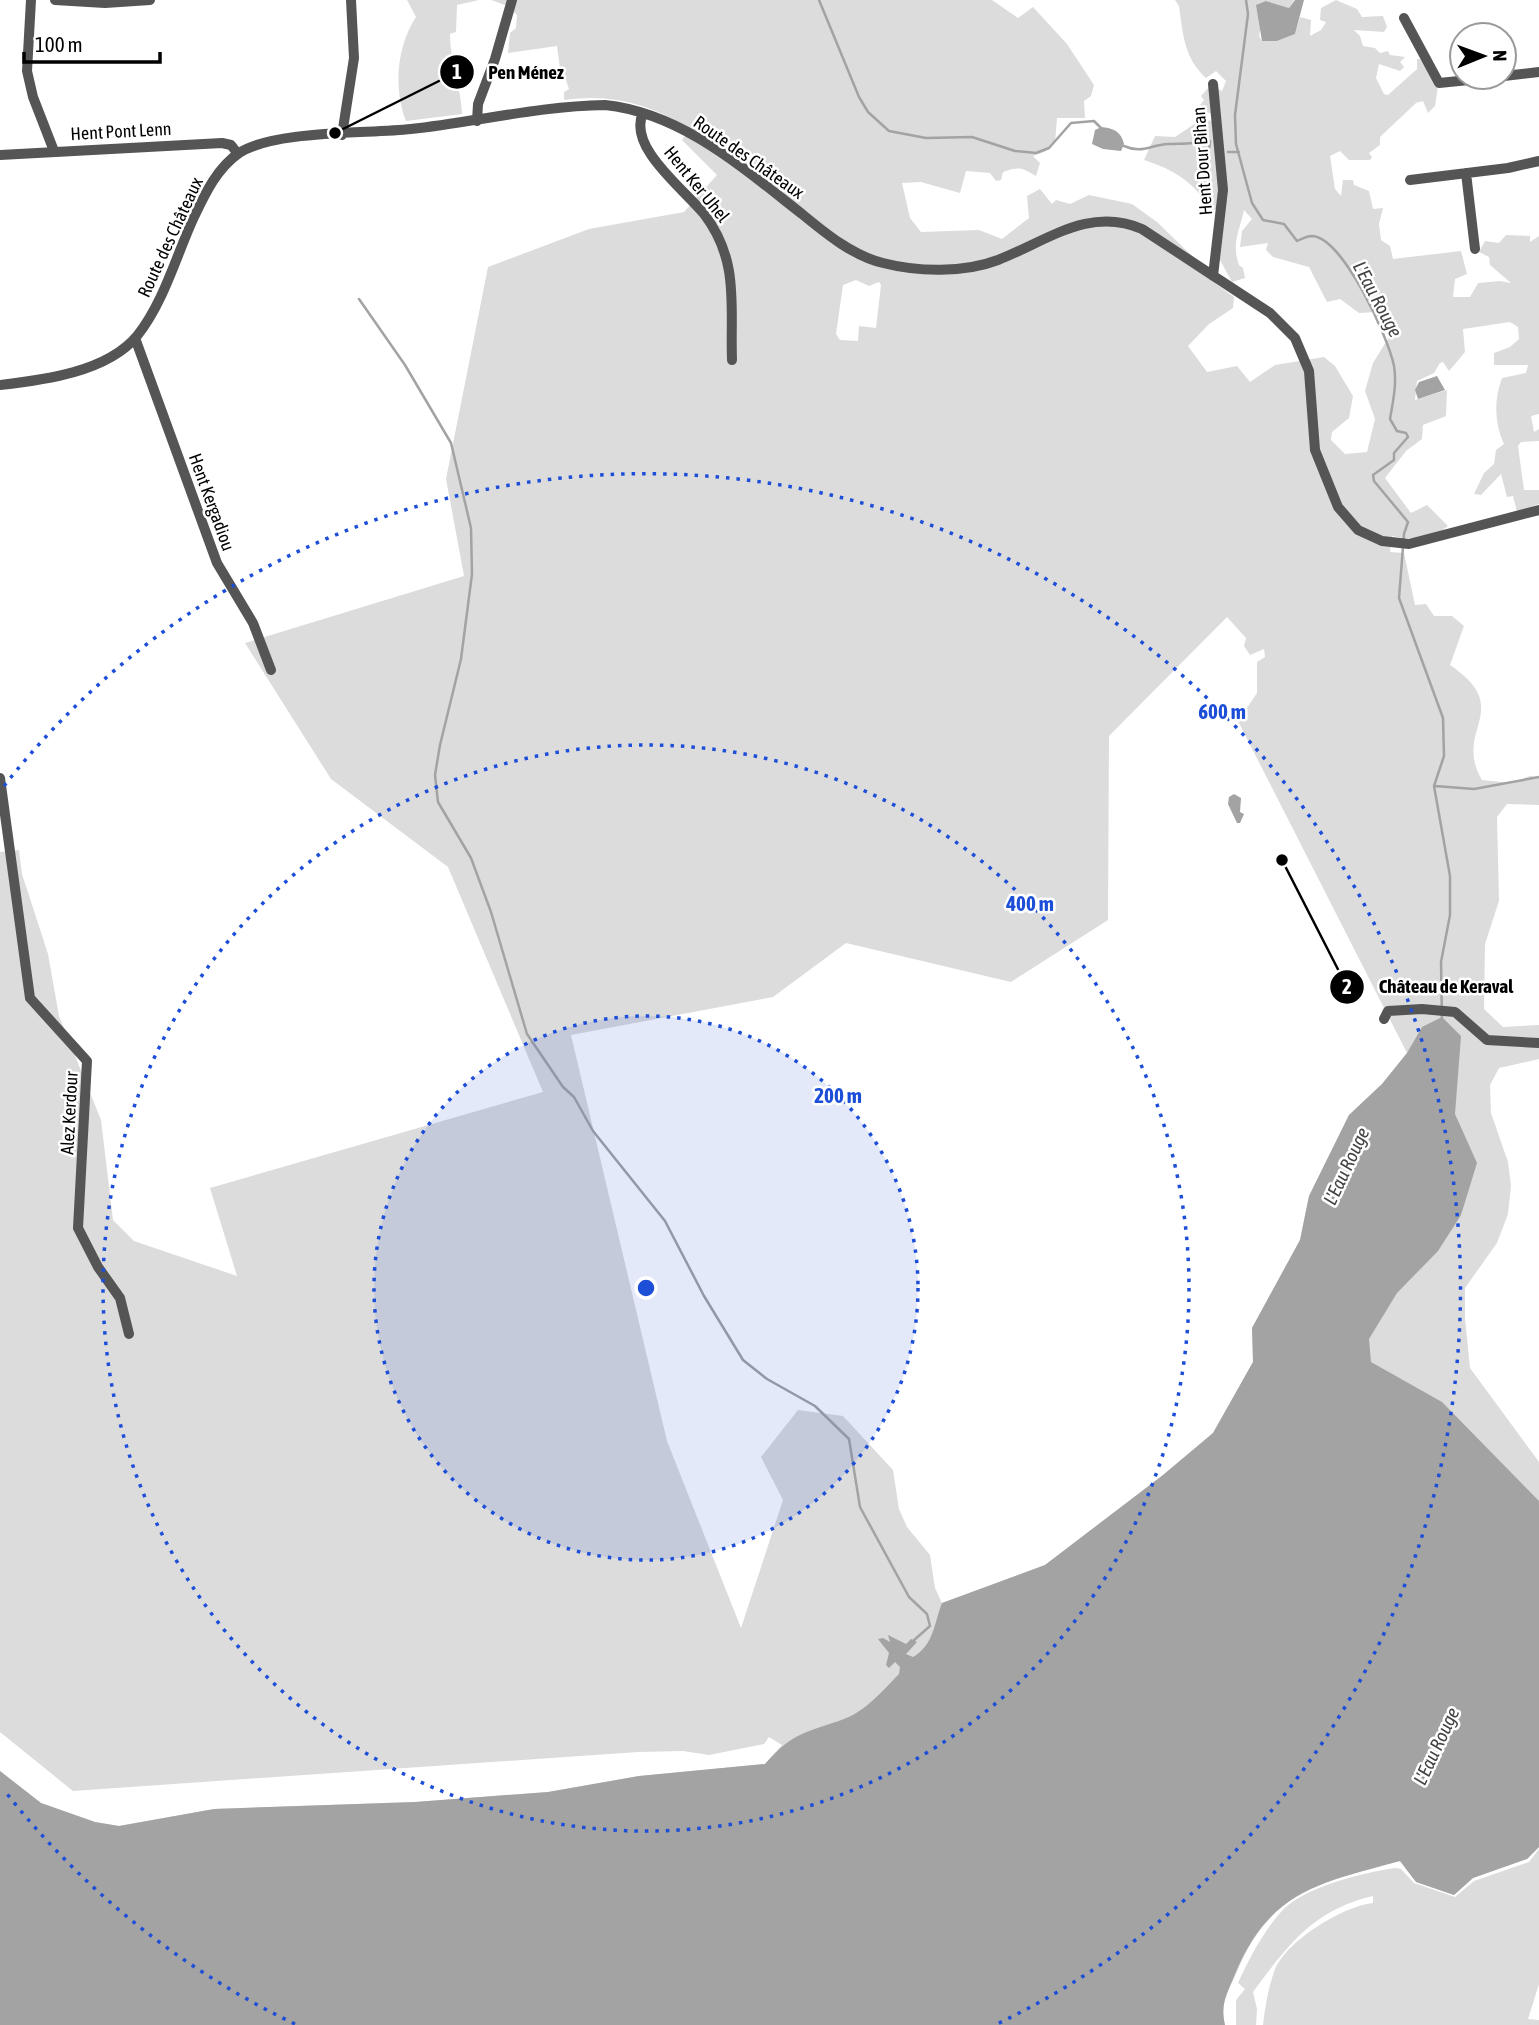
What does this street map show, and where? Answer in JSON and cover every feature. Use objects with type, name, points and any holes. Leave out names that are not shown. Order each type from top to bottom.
[{"type":"street","points":[[31,0],[27,71],[33,97],[54,150]]},
{"type":"street","points":[[55,0],[105,3],[150,0]]},
{"type":"street","points":[[342,135],[354,58],[351,0]]},
{"type":"street","points":[[477,121],[478,104],[495,59],[512,0]]},
{"type":"street","points":[[1404,18],[1439,83],[1448,82]]},
{"type":"street","points":[[1518,75],[1539,72]]},
{"type":"street","name":"Hent Dour Bihan","points":[[1213,84],[1223,190],[1213,276]]},
{"type":"street","name":"Route des Châteaux","points":[[0,385],[37,380],[95,364],[135,338],[162,293],[209,187],[238,154],[274,141],[477,121],[590,105],[618,106],[643,113],[698,138],[836,240],[876,261],[923,269],[980,265],[1081,224],[1110,220],[1142,229],[1270,313],[1298,343],[1310,378],[1314,444],[1338,507],[1358,530],[1376,539],[1401,544],[1539,510]]},
{"type":"street","name":"Hent Ker Uhel","points":[[643,113],[639,131],[645,145],[704,214],[724,245],[732,277],[732,360]]},
{"type":"street","name":"Hent Pont Lenn","points":[[0,155],[54,150],[227,143],[238,154]]},
{"type":"street","points":[[1410,180],[1523,166],[1539,161]]},
{"type":"street","points":[[1466,173],[1475,249]]},
{"type":"street","name":"Hent Kergadiou","points":[[135,338],[217,563],[253,623],[271,670]]},
{"type":"street","name":"Alez Kerdour","points":[[0,778],[30,998],[87,1060],[78,1228],[97,1266],[120,1298],[129,1334]]},
{"type":"street","points":[[1384,1019],[1388,1011],[1447,1010],[1462,1016],[1487,1041],[1539,1042]]},
{"type":"shaded area","points":[[407,0],[479,0],[457,5],[456,32],[450,34],[462,114],[406,121],[399,95],[399,68],[405,41],[416,17]]},
{"type":"shaded area","points":[[491,0],[992,0],[1018,18],[1033,7],[1067,44],[1094,85],[1091,96],[1084,101],[1085,118],[1057,118],[1055,143],[1044,152],[1033,156],[1040,163],[1036,176],[1024,170],[1013,169],[1003,172],[1001,180],[996,181],[990,173],[966,171],[960,193],[921,182],[902,183],[910,218],[921,232],[979,230],[1002,239],[1029,218],[1027,196],[1040,189],[1052,204],[1056,200],[1070,204],[1089,195],[1132,204],[1157,222],[1213,276],[1216,284],[1234,297],[1233,308],[1209,324],[1188,346],[1207,372],[1237,366],[1250,382],[1275,365],[1324,357],[1335,366],[1353,396],[1349,418],[1332,432],[1331,440],[1345,454],[1367,452],[1375,419],[1365,391],[1373,363],[1389,337],[1375,312],[1359,313],[1340,299],[1327,302],[1309,267],[1273,257],[1266,250],[1268,243],[1240,247],[1242,231],[1252,219],[1244,210],[1236,250],[1245,278],[1232,282],[1220,260],[1226,200],[1215,210],[1184,179],[1144,160],[1155,136],[1175,137],[1202,119],[1212,121],[1213,114],[1203,111],[1200,105],[1204,100],[1201,96],[1211,85],[1222,91],[1226,81],[1216,71],[1206,78],[1193,62],[1186,45],[1179,6],[1175,0],[1294,0],[1289,8],[1266,1],[1259,36],[1262,41],[1277,41],[1295,34],[1300,17],[1311,20],[1310,36],[1321,30],[1326,22],[1320,20],[1321,8],[1336,0],[1357,9],[1362,17],[1383,16],[1387,27],[1384,32],[1354,30],[1360,36],[1363,46],[1375,48],[1380,53],[1388,51],[1390,55],[1405,57],[1400,62],[1404,67],[1400,71],[1379,64],[1376,78],[1384,94],[1388,95],[1417,69],[1417,59],[1420,59],[1438,86],[1435,106],[1428,113],[1423,101],[1416,103],[1380,137],[1380,145],[1369,153],[1372,157],[1370,160],[1349,160],[1340,151],[1330,156],[1335,189],[1341,196],[1343,180],[1353,180],[1354,185],[1369,191],[1373,209],[1383,208],[1379,224],[1381,240],[1390,246],[1393,259],[1461,251],[1467,274],[1455,279],[1453,297],[1470,297],[1478,283],[1511,283],[1490,265],[1489,257],[1479,252],[1485,241],[1499,243],[1506,235],[1530,236],[1530,242],[1539,236],[1539,414],[1531,416],[1534,432],[1539,429],[1539,441],[1521,442],[1518,446],[1524,490],[1539,490],[1539,504],[1517,512],[1513,496],[1507,497],[1501,474],[1481,495],[1474,494],[1484,473],[1494,464],[1496,450],[1504,444],[1496,411],[1502,378],[1526,373],[1528,365],[1494,365],[1494,353],[1510,347],[1519,339],[1518,327],[1510,322],[1463,329],[1465,352],[1449,371],[1443,362],[1434,373],[1417,381],[1415,400],[1447,390],[1446,416],[1423,425],[1422,439],[1406,451],[1385,478],[1411,513],[1427,505],[1448,526],[1421,538],[1392,536],[1390,552],[1404,553],[1415,605],[1426,604],[1434,616],[1452,616],[1464,626],[1450,665],[1469,681],[1479,695],[1480,720],[1474,747],[1475,762],[1482,780],[1511,783],[1530,776],[1539,777],[1539,805],[1507,804],[1497,817],[1499,901],[1485,944],[1484,1009],[1503,1027],[1539,1025],[1539,1059],[1499,1068],[1490,1085],[1491,1113],[1508,1162],[1511,1186],[1508,1214],[1497,1243],[1465,1288],[1465,1318],[1470,1368],[1539,1462],[1539,1847],[1527,1859],[1473,1878],[1454,1895],[1416,1882],[1400,1861],[1345,1876],[1301,1894],[1282,1907],[1265,1924],[1250,1946],[1225,1999],[1225,2025],[0,2025],[0,1771],[41,1803],[95,1822],[119,1826],[214,1809],[415,1802],[548,1792],[639,1776],[765,1764],[782,1745],[769,1737],[764,1744],[709,1755],[683,1751],[638,1752],[73,1791],[0,1732],[0,852],[19,850],[22,874],[48,954],[59,1016],[101,1120],[113,1220],[134,1241],[237,1276],[210,1188],[543,1092],[448,867],[331,779],[245,643],[464,576],[446,479],[488,267],[589,229],[684,212],[717,175],[682,140],[690,129],[675,120],[645,107],[614,100],[564,100],[564,92],[569,89],[566,80],[561,76],[557,46],[508,53],[510,33],[516,28],[517,15],[508,6]],"holes":[[[856,280],[869,286],[879,282],[881,285],[876,328],[859,326],[858,341],[840,340],[836,334],[843,285]],[[1227,617],[1246,638],[1244,646],[1250,655],[1264,649],[1265,657],[1257,662],[1257,693],[1238,721],[1407,1053],[1382,1084],[1349,1115],[1309,1196],[1300,1240],[1252,1328],[1253,1362],[1213,1433],[1163,1475],[1045,1565],[942,1603],[935,1588],[930,1555],[907,1527],[899,1509],[893,1470],[843,1416],[798,1410],[761,1457],[783,1500],[741,1628],[667,1441],[571,1035],[773,997],[846,943],[1011,982],[1108,920],[1109,736]]]},
{"type":"shaded area","points":[[1539,1849],[1539,1984],[1528,2019],[1539,2020],[1539,2025],[1263,2025],[1274,1972],[1289,1949],[1331,1918],[1373,1903],[1373,1896],[1334,1910],[1304,1932],[1278,1959],[1253,1992],[1257,2009],[1256,2025],[1236,2025],[1236,2000],[1245,1989],[1238,1983],[1247,1965],[1273,1921],[1290,1904],[1303,1896],[1333,1883],[1395,1868],[1401,1869],[1414,1883],[1455,1897],[1474,1881],[1529,1862]]},
{"type":"water","points":[[1295,0],[1304,0],[1295,34],[1277,41],[1262,41],[1256,5],[1266,1],[1289,8]]},
{"type":"water","points":[[1101,127],[1119,133],[1124,144],[1121,151],[1103,149],[1092,144],[1095,130]]},
{"type":"water","points":[[1437,376],[1445,390],[1418,399],[1415,390],[1419,382]]},
{"type":"water","points":[[1234,794],[1241,798],[1240,812],[1244,814],[1240,823],[1237,823],[1228,804],[1229,797]]},
{"type":"water","points":[[1442,1017],[1461,1036],[1455,1114],[1477,1163],[1461,1215],[1438,1251],[1397,1293],[1369,1339],[1371,1362],[1442,1402],[1539,1501],[1539,1847],[1527,1859],[1473,1878],[1454,1895],[1416,1882],[1400,1861],[1345,1876],[1301,1894],[1281,1907],[1264,1924],[1249,1946],[1225,1999],[1225,2025],[0,2025],[0,1771],[41,1803],[95,1822],[119,1826],[214,1809],[415,1802],[548,1792],[639,1776],[765,1764],[793,1739],[860,1711],[899,1674],[900,1667],[895,1662],[889,1668],[886,1665],[889,1653],[878,1639],[883,1638],[890,1642],[888,1635],[906,1644],[911,1639],[917,1642],[906,1654],[913,1657],[929,1640],[942,1603],[1045,1565],[1163,1475],[1213,1433],[1253,1362],[1252,1328],[1300,1240],[1309,1196],[1349,1115],[1382,1084],[1407,1053],[1422,1027]]},
{"type":"waterway","points":[[819,0],[859,97],[868,112],[889,131],[926,138],[972,137],[1015,151],[1036,153],[1049,148],[1071,123],[1094,121],[1103,130]]},
{"type":"waterway","name":"L'Eau Rouge","points":[[1246,0],[1248,14],[1235,115],[1236,144],[1252,203],[1263,220],[1284,224],[1297,241],[1312,236],[1324,241],[1350,270],[1374,313],[1394,366],[1395,386],[1390,419],[1397,431],[1406,433],[1408,437],[1394,453],[1394,460],[1373,475],[1374,481],[1408,522],[1404,534],[1399,598],[1443,718],[1444,756],[1434,786],[1450,876],[1450,915],[1441,962],[1442,1020]]},
{"type":"waterway","points":[[1124,146],[1141,149],[1207,139],[1210,141],[1209,149]]},
{"type":"waterway","points":[[1228,152],[1239,152]]},
{"type":"waterway","points":[[359,299],[405,365],[451,443],[471,528],[472,574],[461,659],[435,775],[438,802],[471,858],[491,912],[527,1034],[563,1087],[574,1097],[593,1131],[665,1221],[704,1296],[743,1360],[767,1379],[815,1406],[849,1439],[860,1507],[909,1597],[927,1614],[930,1626],[913,1641]]},
{"type":"waterway","points":[[1435,786],[1474,789],[1539,777]]},
{"type":"place","name":"Pen Ménez","points":[[335,133]]},
{"type":"place","name":"Château de Keraval","points":[[1282,860]]}]
